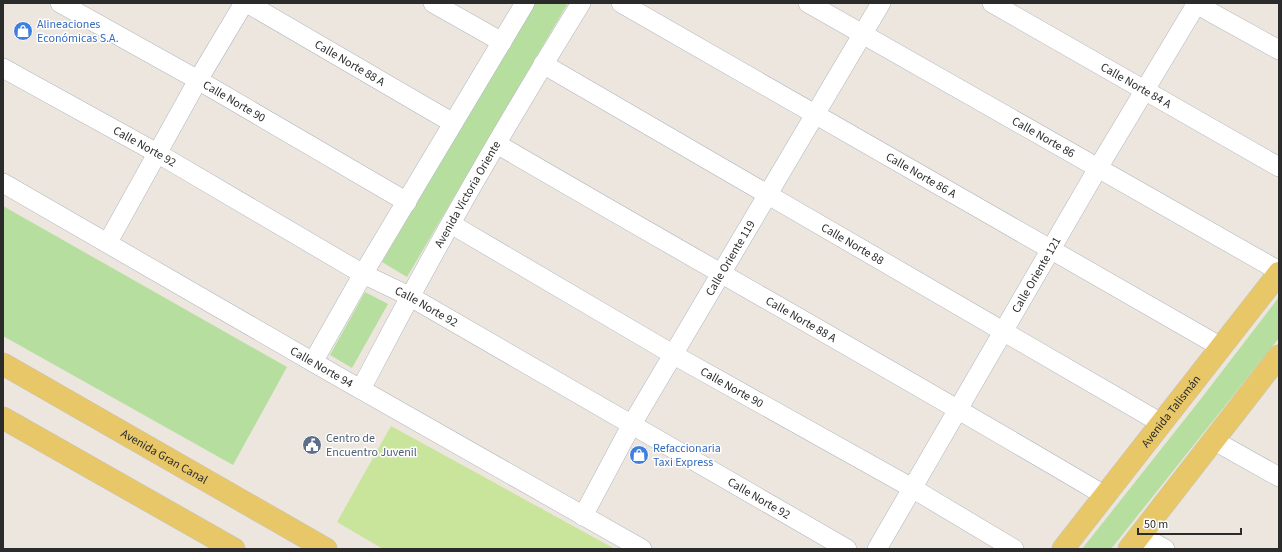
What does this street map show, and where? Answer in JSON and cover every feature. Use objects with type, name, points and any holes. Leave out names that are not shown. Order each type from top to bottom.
[{"type":"main road","name":"Avenida Talismán","points":[[1063,549],[1279,272]]},
{"type":"main road","points":[[1134,542],[1279,356]]},
{"type":"main road","name":"Avenida Gran Canal","points":[[3,364],[326,549]]},
{"type":"main road","points":[[3,418],[234,549]]},
{"type":"street","name":"Calle Norte 90","points":[[60,3],[198,80],[407,202]]},
{"type":"street","points":[[108,242],[198,80],[244,3]]},
{"type":"street","name":"Calle Norte 88 A","points":[[247,3],[453,123]]},
{"type":"street","points":[[433,3],[502,42]]},
{"type":"street","points":[[313,362],[363,274],[525,3]]},
{"type":"street","name":"Avenida Victoria Oriente","points":[[361,389],[410,296],[451,224],[543,64],[581,3]]},
{"type":"street","name":"Calle Norte 86 A","points":[[621,3],[1221,347]]},
{"type":"street","name":"Calle Norte 86","points":[[808,3],[1279,272]]},
{"type":"street","name":"Calle Oriente 119","points":[[583,516],[632,424],[881,3]]},
{"type":"street","name":"Calle Norte 84 A","points":[[992,3],[1279,167]]},
{"type":"street","points":[[1196,3],[1279,50]]},
{"type":"street","name":"Calle Oriente 121","points":[[877,549],[1098,168],[1196,3]]},
{"type":"street","name":"Calle Norte 88","points":[[543,64],[1162,423]]},
{"type":"street","name":"Calle Norte 92","points":[[3,68],[157,154],[363,274],[410,296],[848,549]]},
{"type":"street","name":"Calle Norte 88 A","points":[[497,144],[1104,495]]},
{"type":"street","name":"Calle Norte 94","points":[[3,183],[108,242],[313,362],[642,549]]},
{"type":"street","name":"Calle Norte 90","points":[[451,224],[674,355],[912,488],[1014,549]]},
{"type":"street","points":[[1213,440],[1279,477]]},
{"type":"street","points":[[1134,542],[1165,549]]},
{"type":"green space","points":[[534,3],[568,3],[407,277],[382,262]]},
{"type":"green space","points":[[3,206],[287,367],[233,465],[3,336]]},
{"type":"green space","points":[[365,292],[388,304],[352,368],[330,355]]},
{"type":"green space","points":[[1279,297],[1279,338],[1111,549],[1082,549],[1200,400]]},
{"type":"green space","points":[[391,426],[615,549],[383,549],[337,522]]},
{"type":"place","name":"Alineaciones Económicas S.A.","points":[[23,31]]},
{"type":"place","name":"Centro de Encuentro Juvenil","points":[[312,445]]},
{"type":"place","name":"Refaccionaria Taxi Express","points":[[639,455]]}]
